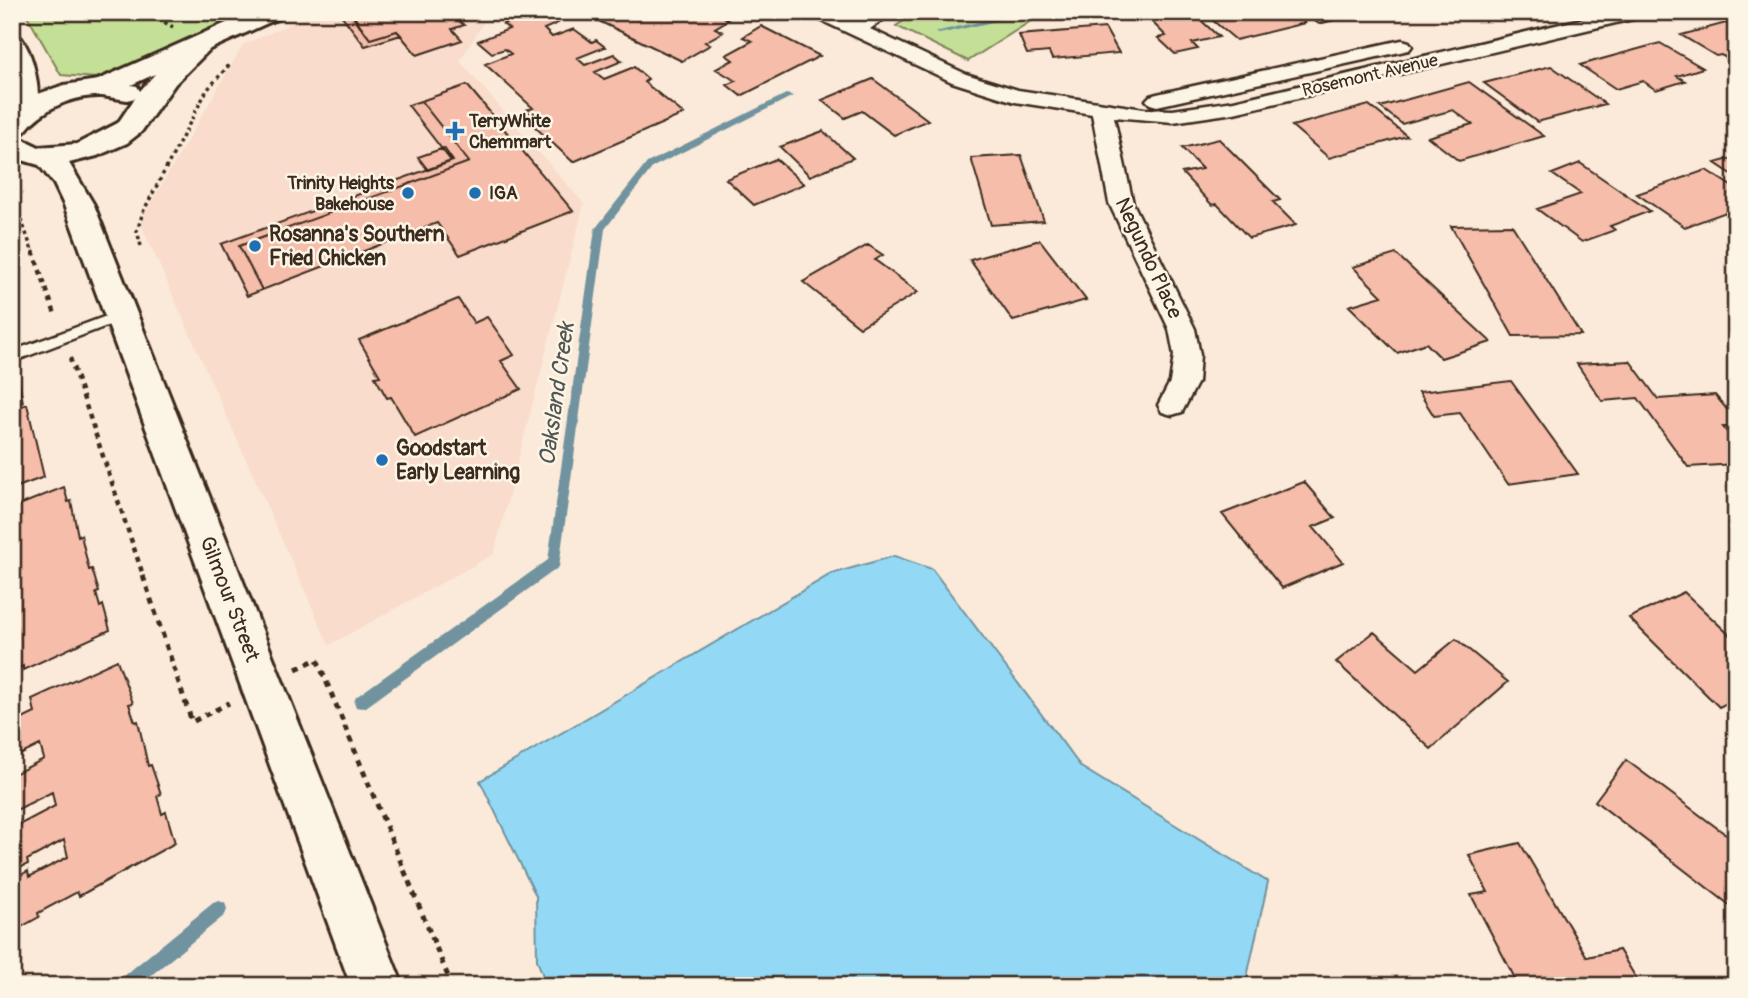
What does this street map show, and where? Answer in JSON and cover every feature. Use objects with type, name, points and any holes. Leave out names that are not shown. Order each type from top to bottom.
[{"type":"main road","points":[[18,122],[48,100],[90,90],[272,12]]},
{"type":"main road","points":[[25,153],[73,154],[111,141],[130,128],[141,108],[166,76],[202,43]]},
{"type":"main road","points":[[15,49],[50,79],[90,90],[131,93],[141,103],[141,108]]},
{"type":"main road","points":[[15,49],[24,79],[18,122]]},
{"type":"main road","points":[[83,213],[97,166],[111,141]]},
{"type":"main road","name":"Gilmour Street","points":[[25,153],[70,186],[83,213],[377,986]]},
{"type":"street","name":"Rosemont Avenue","points":[[819,12],[934,67],[988,89],[1042,102],[1144,115],[1201,113],[1637,12]]},
{"type":"street","points":[[855,29],[885,12]]},
{"type":"street","name":"Rosemont Avenue","points":[[1457,34],[1552,12]]},
{"type":"street","name":"Rosemont Avenue","points":[[1101,108],[1200,92],[1416,43]]},
{"type":"street","name":"Negundo Place","points":[[1101,108],[1121,203],[1182,330],[1187,355],[1184,382],[1172,405]]},
{"type":"lane","points":[[12,357],[121,316]]},
{"type":"path","points":[[141,246],[137,231],[143,212],[207,90],[236,58]]},
{"type":"path","points":[[12,193],[64,338],[192,722]]},
{"type":"path","points":[[317,659],[452,986]]},
{"type":"shaded area","points":[[316,12],[490,12],[460,61],[584,204],[494,554],[329,645],[140,222],[243,45]]},
{"type":"green space","points":[[25,12],[216,12],[231,22],[96,78],[61,75]]},
{"type":"green space","points":[[918,12],[1075,12],[1031,21],[968,61],[896,26]]},
{"type":"water","points":[[894,556],[932,569],[1081,767],[1268,882],[1245,986],[547,986],[537,960],[536,896],[480,781],[831,574]]},
{"type":"building","points":[[339,12],[351,12],[370,39],[397,31],[401,35],[365,46]]},
{"type":"building","points":[[478,12],[458,20],[464,25],[452,29],[462,40],[417,55],[397,31],[370,39],[350,13]]},
{"type":"building","points":[[536,12],[546,12],[558,23],[544,29],[552,37],[574,29],[592,42],[596,40],[605,47],[577,58],[585,65],[614,54],[622,61],[595,72],[604,79],[634,67],[648,79],[644,82],[684,114],[573,162],[534,126],[540,124],[526,110],[533,108],[485,64],[511,54],[505,49],[492,53],[478,41],[509,29],[503,24]]},
{"type":"building","points":[[580,12],[731,14],[725,18],[728,20],[715,28],[723,32],[705,42],[710,45],[682,61]]},
{"type":"building","points":[[1192,12],[1219,37],[1192,43],[1198,49],[1175,54],[1158,38],[1166,36],[1149,19]]},
{"type":"building","points":[[1292,12],[1305,23],[1236,40],[1205,14]]},
{"type":"building","points":[[1302,12],[1366,12],[1319,24]]},
{"type":"building","points":[[1726,23],[1736,28],[1736,63],[1721,55],[1716,56],[1681,35]]},
{"type":"building","points":[[761,26],[820,56],[741,96],[727,85],[736,81],[716,69],[733,60],[726,55],[752,41],[743,37]]},
{"type":"building","points":[[1105,28],[1119,53],[1052,59],[1049,52],[1027,54],[1019,35]]},
{"type":"building","points":[[1660,43],[1703,68],[1677,76],[1685,81],[1656,90],[1643,81],[1616,89],[1580,65]]},
{"type":"building","points":[[1551,66],[1605,104],[1537,122],[1484,83]]},
{"type":"building","points":[[873,79],[928,120],[894,135],[862,111],[845,118],[822,100]]},
{"type":"building","points":[[1469,82],[1544,136],[1459,161],[1428,137],[1472,124],[1453,110],[1402,124],[1380,107]]},
{"type":"building","points":[[467,85],[573,211],[460,255],[437,223],[262,290],[239,246],[469,162],[421,101]]},
{"type":"building","points":[[421,101],[469,162],[239,246],[262,290],[247,296],[221,244],[451,161],[408,105]]},
{"type":"building","points":[[1369,105],[1407,136],[1329,158],[1292,126]]},
{"type":"building","points":[[823,131],[853,158],[810,176],[780,147]]},
{"type":"building","points":[[1219,139],[1280,200],[1273,202],[1296,225],[1249,238],[1217,204],[1212,205],[1182,173],[1202,169],[1182,148]]},
{"type":"building","points":[[444,148],[453,161],[428,170],[418,157]]},
{"type":"building","points":[[1021,155],[1044,221],[991,225],[971,158]]},
{"type":"building","points":[[1736,157],[1736,177],[1715,163]]},
{"type":"building","points":[[776,159],[804,184],[754,205],[726,179]]},
{"type":"building","points":[[1580,163],[1650,211],[1610,226],[1615,230],[1582,242],[1537,209],[1581,194],[1552,174]]},
{"type":"building","points":[[1706,170],[1736,189],[1736,218],[1726,212],[1685,227],[1637,194]]},
{"type":"building","points":[[1512,225],[1581,335],[1513,336],[1451,226]]},
{"type":"building","points":[[1040,240],[1086,300],[1013,321],[970,260]]},
{"type":"building","points":[[868,245],[883,255],[875,260],[918,292],[860,327],[803,282]]},
{"type":"building","points":[[1396,254],[1491,342],[1441,358],[1426,343],[1397,353],[1349,306],[1382,296],[1353,267]]},
{"type":"building","points":[[458,299],[474,323],[487,317],[514,355],[501,361],[521,389],[415,437],[391,397],[387,398],[375,377],[380,376],[359,340]]},
{"type":"building","points":[[1630,361],[1658,399],[1715,395],[1736,420],[1736,427],[1723,427],[1736,444],[1736,464],[1688,467],[1638,398],[1602,401],[1577,364]]},
{"type":"building","points":[[18,378],[23,402],[12,406],[12,380]]},
{"type":"building","points":[[1511,381],[1578,474],[1508,484],[1460,413],[1434,416],[1419,392]]},
{"type":"building","points":[[27,404],[44,477],[12,489],[12,410]]},
{"type":"building","points":[[1304,482],[1335,518],[1313,527],[1343,562],[1282,588],[1222,514]]},
{"type":"building","points":[[64,487],[68,502],[71,501],[89,570],[92,569],[99,592],[96,593],[100,607],[103,605],[110,630],[23,670],[23,666],[12,671],[12,641],[16,640],[12,627],[12,508]]},
{"type":"building","points":[[1684,592],[1736,641],[1736,699],[1719,707],[1629,618]]},
{"type":"building","points":[[1374,632],[1418,670],[1456,639],[1508,682],[1431,749],[1336,662]]},
{"type":"building","points":[[117,660],[133,703],[129,704],[135,722],[138,721],[148,766],[151,765],[161,794],[157,796],[162,814],[166,812],[175,843],[79,896],[77,892],[38,913],[39,917],[12,932],[12,880],[28,871],[29,877],[68,857],[64,840],[27,860],[28,864],[12,872],[12,822],[18,819],[19,825],[55,806],[52,792],[16,810],[17,814],[12,816],[12,775],[44,759],[40,745],[12,759],[12,724],[35,713],[32,699]]},
{"type":"building","points":[[1626,760],[1736,842],[1736,910],[1595,801]]},
{"type":"building","points":[[1520,843],[1587,957],[1619,950],[1641,986],[1519,986],[1471,895],[1488,892],[1469,855]]},
{"type":"waterway","name":"Oaksland Creek","points":[[939,32],[1033,12]]},
{"type":"waterway","name":"Oaksland Creek","points":[[361,702],[554,563],[600,229],[650,165],[789,96]]},
{"type":"waterway","name":"Oaksland Creek","points":[[125,986],[219,909]]},
{"type":"place","name":"TerryWhite Chemmart","points":[[455,131]]},
{"type":"place","name":"Trinity Heights Bakehouse","points":[[408,193]]},
{"type":"place","name":"IGA","points":[[475,193]]},
{"type":"place","name":"Rosanna's Southern Fried Chicken","points":[[255,246]]},
{"type":"place","name":"Goodstart Early Learning","points":[[382,460]]}]
